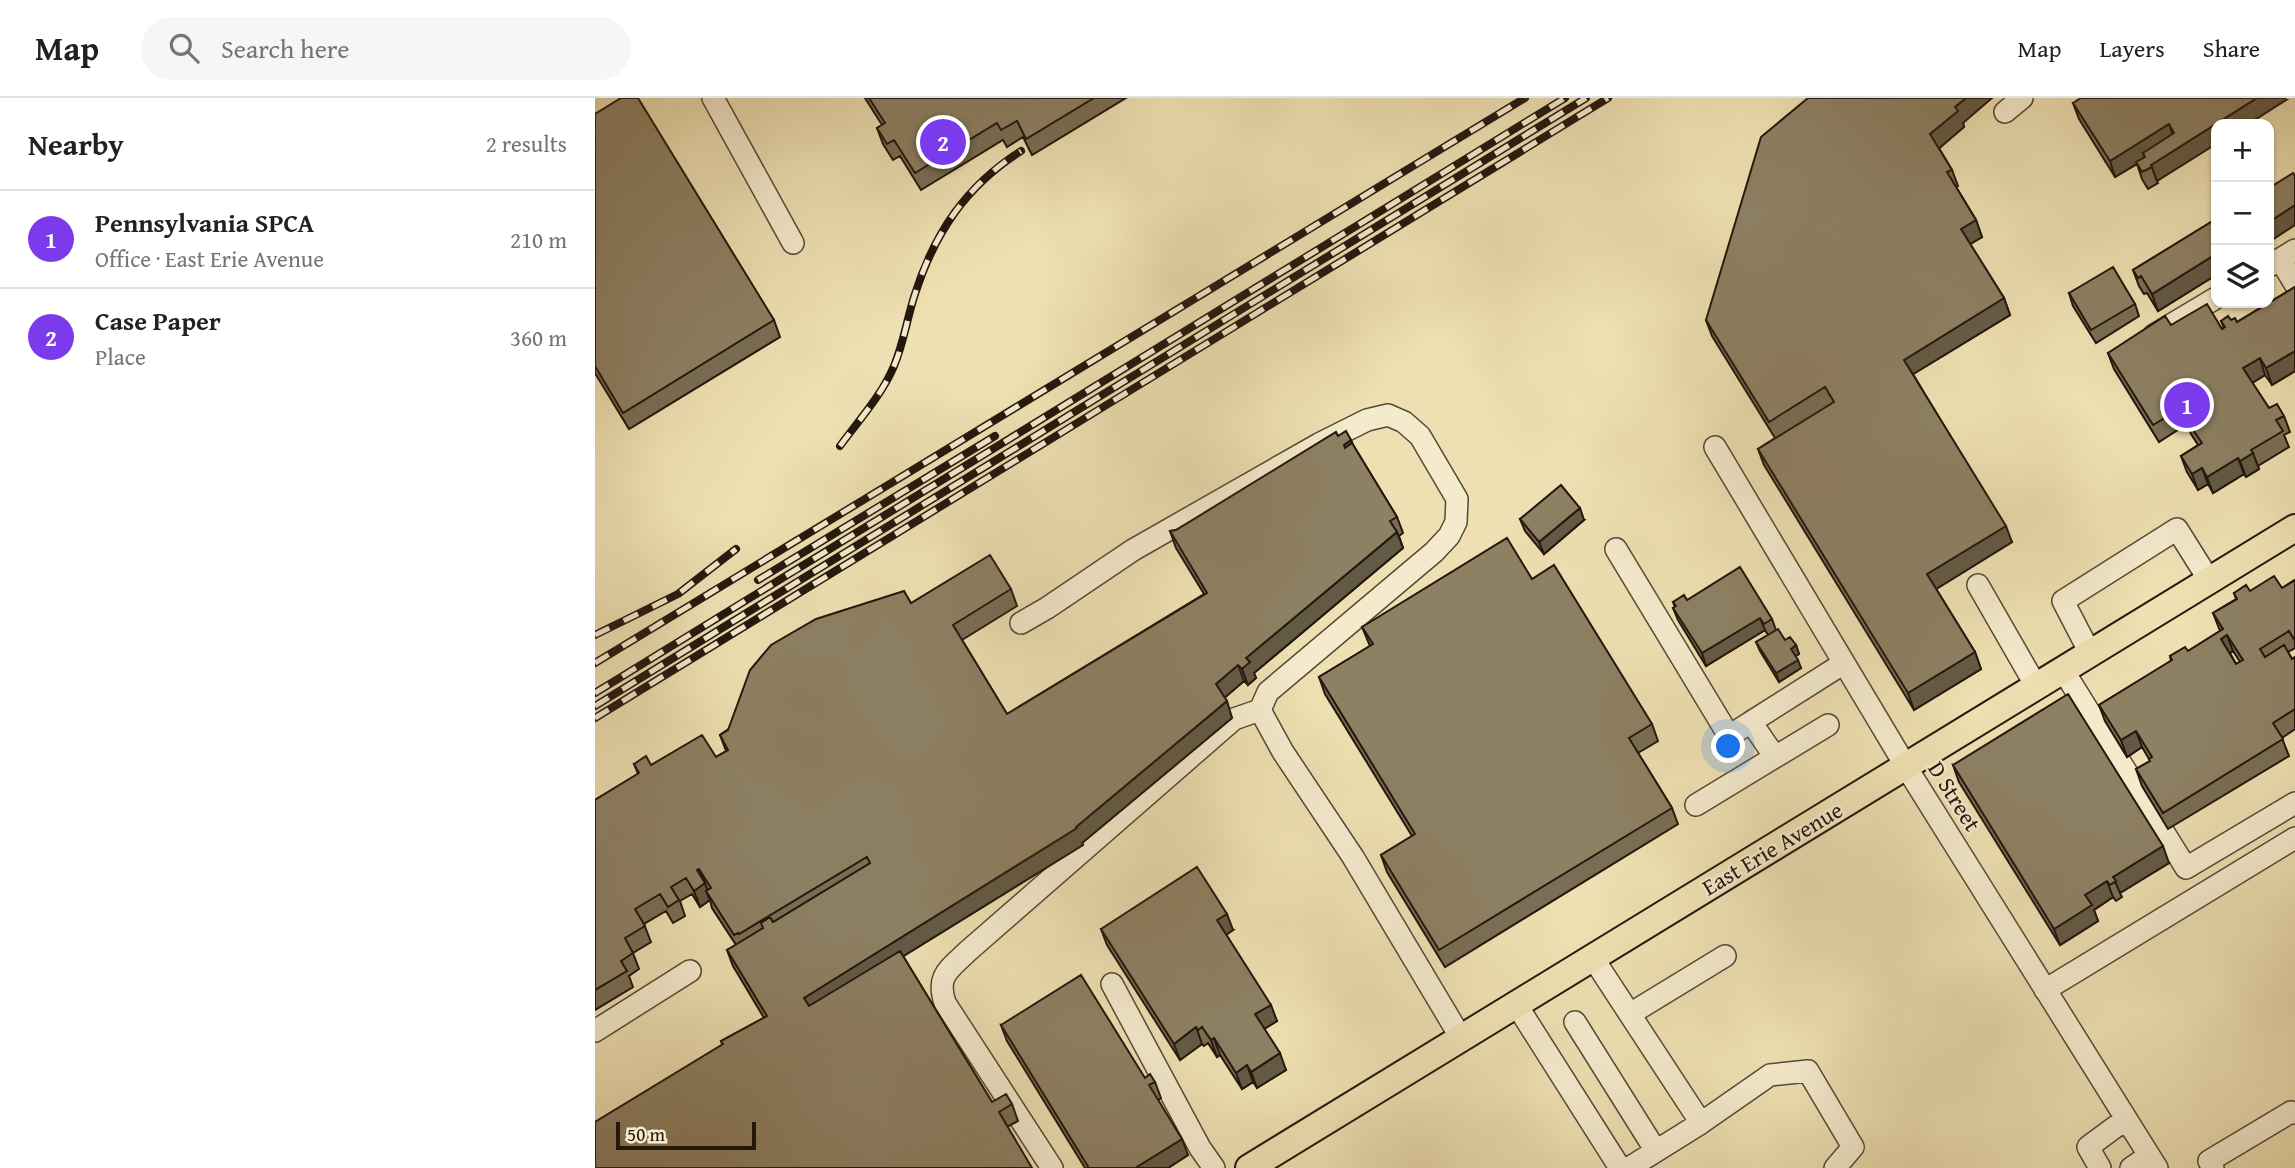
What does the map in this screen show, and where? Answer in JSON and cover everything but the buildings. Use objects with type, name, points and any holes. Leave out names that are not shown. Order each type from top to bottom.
[{"type":"main road","name":"East Erie Avenue","points":[[1266,1164],[1516,1004],[2295,528]]},
{"type":"street","points":[[713,98],[793,243]]},
{"type":"street","points":[[2005,112],[2022,98]]},
{"type":"street","points":[[2281,258],[2295,284]]},
{"type":"street","points":[[2154,335],[2211,301]]},
{"type":"street","points":[[1021,623],[1133,550],[1319,444],[1367,420],[1388,415],[1404,422],[1420,436],[1457,499],[1456,522],[1449,536],[1434,552],[1268,692],[1260,710],[1234,719],[968,951],[944,975],[940,987],[945,1003],[1052,1168]]},
{"type":"street","name":"D Street","points":[[1715,447],[1905,766],[2153,1162]]},
{"type":"street","points":[[2090,653],[2063,601],[2177,528],[2209,580]]},
{"type":"street","points":[[1616,550],[1728,736],[1844,663]]},
{"type":"street","points":[[1978,585],[2036,686]]},
{"type":"street","points":[[2063,670],[2186,868],[2295,803]]},
{"type":"street","points":[[1260,710],[1283,752],[1360,868],[1461,1038]]},
{"type":"street","points":[[1751,722],[1775,757]]},
{"type":"street","points":[[1696,805],[1828,726]]},
{"type":"street","points":[[2045,990],[2295,838]]},
{"type":"street","points":[[1630,1014],[1725,956]]},
{"type":"street","points":[[1593,958],[1701,1123]]},
{"type":"street","points":[[595,1031],[690,971]]},
{"type":"street","points":[[1112,984],[1200,1148],[1214,1168]]},
{"type":"street","points":[[1516,1004],[1620,1168]]},
{"type":"street","points":[[1574,1022],[1656,1151]]},
{"type":"street","points":[[1629,1168],[1770,1076],[1808,1071],[1853,1147],[1835,1168]]},
{"type":"street","points":[[2213,1168],[2209,1161],[2291,1112],[2295,1113]]},
{"type":"street","points":[[2100,1168],[2088,1147],[2126,1119]]},
{"type":"street","points":[[2131,1168],[2153,1162]]},
{"type":"railway","points":[[595,663],[1525,98]]},
{"type":"railway","points":[[595,693],[1565,98]]},
{"type":"railway","points":[[595,706],[1586,98]]},
{"type":"railway","points":[[595,718],[1608,98]]},
{"type":"railway","points":[[840,446],[889,377],[923,271],[943,231],[955,212],[984,179],[1021,151]]},
{"type":"railway","points":[[758,580],[995,436]]},
{"type":"railway","points":[[595,635],[678,594],[736,549]]},
{"type":"place","name":"Case Paper","points":[[943,142]]},
{"type":"place","name":"Pennsylvania SPCA","points":[[2187,405]]}]
